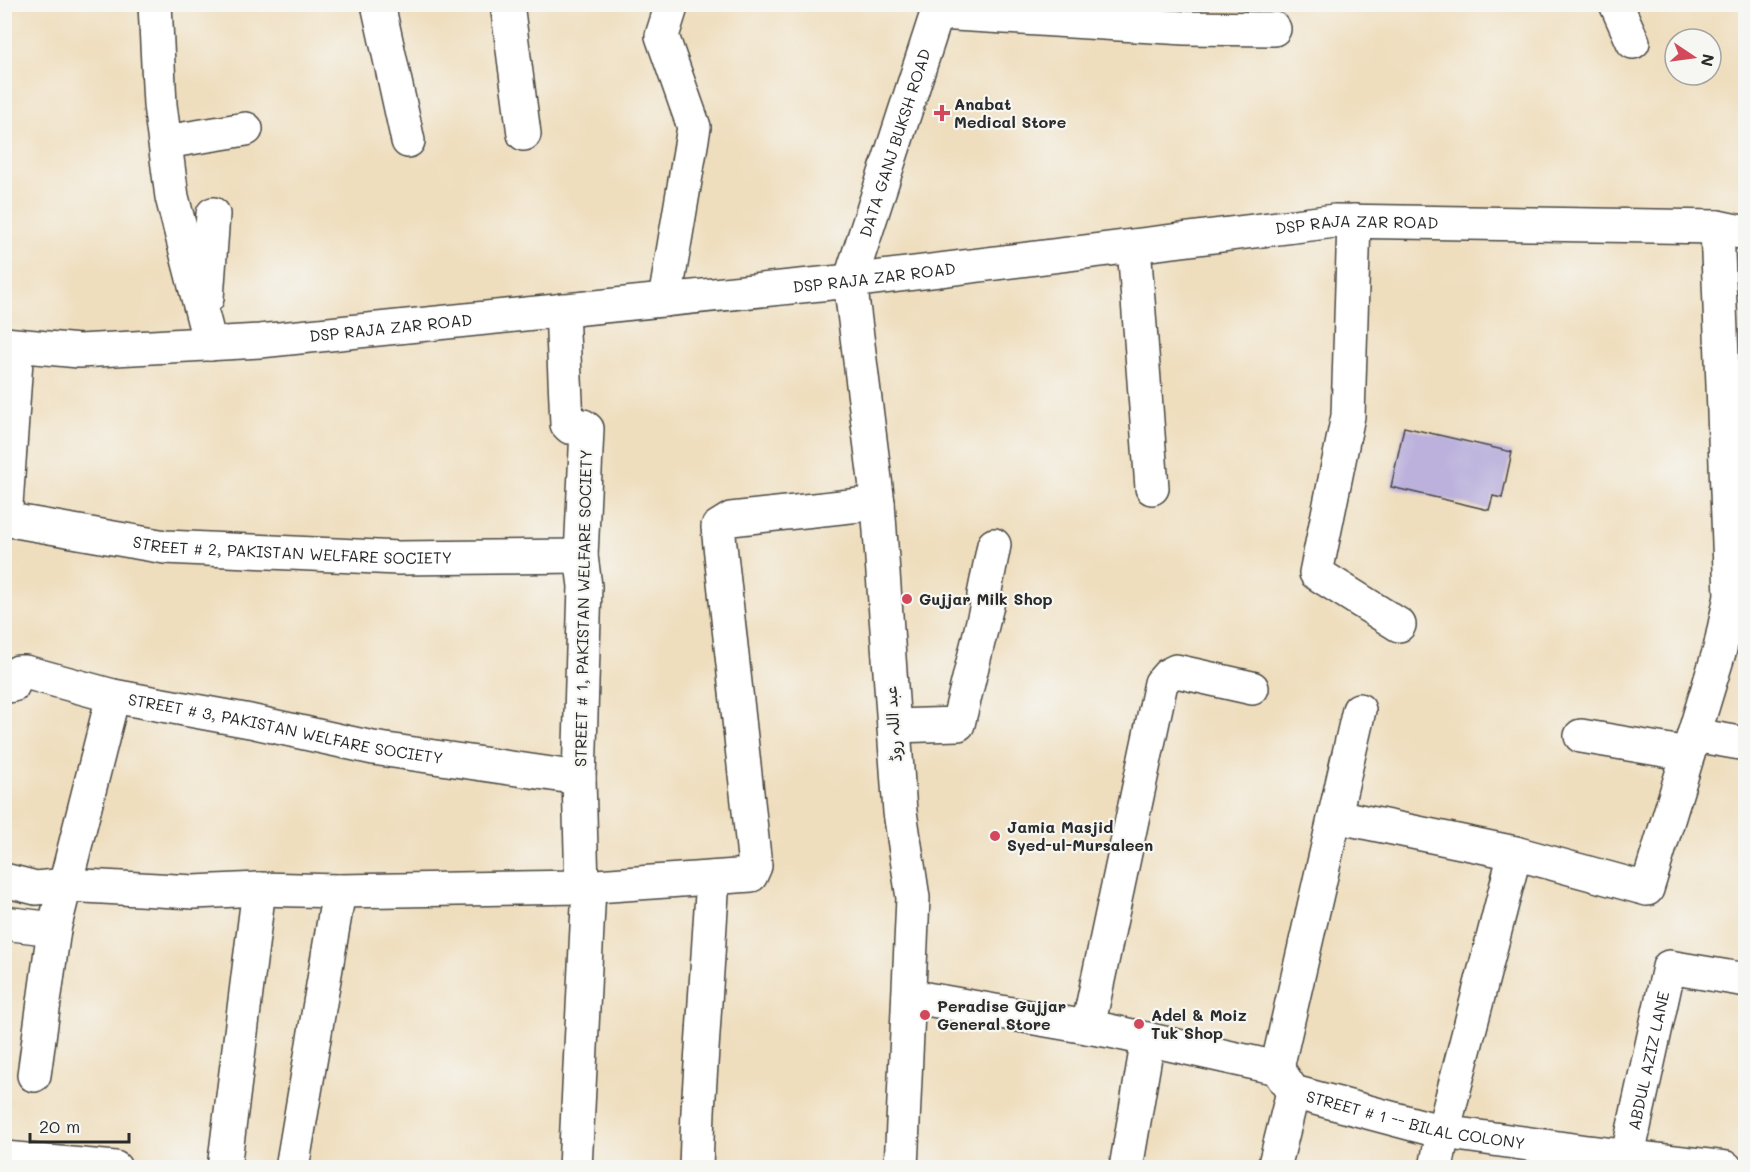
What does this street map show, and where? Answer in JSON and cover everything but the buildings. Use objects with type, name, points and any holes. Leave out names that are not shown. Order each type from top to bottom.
[{"type":"street","points":[[155,4],[159,105],[172,197],[208,334]]},
{"type":"street","points":[[378,4],[408,141]]},
{"type":"street","points":[[507,4],[524,134]]},
{"type":"street","points":[[665,300],[694,127],[662,36],[672,4]]},
{"type":"street","points":[[1616,4],[1633,42]]},
{"type":"street","points":[[939,9],[1185,28],[1274,29]]},
{"type":"street","name":"DATA GANJ BUKSH ROAD","points":[[850,281],[939,9]]},
{"type":"street","points":[[165,142],[246,129]]},
{"type":"street","points":[[208,334],[213,214]]},
{"type":"street","name":"DSP RAJA ZAR ROAD","points":[[11,345],[79,351],[208,334],[562,310],[850,281],[1335,221],[1731,230]]},
{"type":"street","points":[[1354,221],[1348,416],[1316,573],[1399,625]]},
{"type":"street","points":[[1335,816],[1515,853],[1647,889],[1720,650],[1731,596],[1736,427],[1731,230]]},
{"type":"street","points":[[1134,246],[1152,488]]},
{"type":"street","name":"عبد اللہ روڈ","points":[[850,281],[878,502],[900,812],[912,898],[901,1167]]},
{"type":"street","name":"STREET # 1, PAKISTAN WELFARE SOCIETY","points":[[562,310],[567,424],[570,427],[584,426],[587,429],[581,556],[585,586],[579,778],[586,887],[575,1167]]},
{"type":"street","points":[[5,519],[11,345]]},
{"type":"street","points":[[4,880],[36,888],[66,885],[195,892],[259,889],[339,891],[586,887],[751,875],[755,866],[718,527],[731,519],[878,502]]},
{"type":"street","name":"STREET # 2, PAKISTAN WELFARE SOCIETY","points":[[5,519],[165,547],[398,558],[581,556]]},
{"type":"street","points":[[894,726],[958,724],[988,601],[984,595],[994,545]]},
{"type":"street","points":[[1088,1027],[1161,683],[1168,675],[1176,671],[1252,688]]},
{"type":"street","name":"STREET # 3, PAKISTAN WELFARE SOCIETY","points":[[4,687],[13,685],[18,672],[113,696],[373,748],[579,778]]},
{"type":"street","points":[[34,1075],[54,929],[113,696]]},
{"type":"street","points":[[1274,1167],[1285,1080],[1335,816],[1359,710]]},
{"type":"street","points":[[1581,736],[1691,745],[1746,744]]},
{"type":"street","points":[[1437,1167],[1443,1132],[1515,853]]},
{"type":"street","points":[[696,1167],[713,878]]},
{"type":"street","points":[[224,1167],[259,889]]},
{"type":"street","points":[[292,1167],[339,891]]},
{"type":"street","points":[[4,923],[54,929]]},
{"type":"street","name":"ABDUL AZIZ LANE","points":[[1626,1162],[1669,967],[1746,980]]},
{"type":"street","name":"STREET # 1 -- BILAL COLONY","points":[[909,996],[1148,1039],[1285,1080],[1443,1132],[1626,1162],[1726,1167]]},
{"type":"street","points":[[1126,1167],[1148,1039]]},
{"type":"street","points":[[4,1158],[115,1167]]},
{"type":"place","name":"Anabat Medical Store","points":[[942,113]]},
{"type":"place","name":"Gujjar Milk Shop","points":[[907,599]]},
{"type":"place","name":"Jamia Masjid Syed-ul-Mursaleen","points":[[995,836]]},
{"type":"place","name":"Peradise Gujjar General Store","points":[[925,1015]]},
{"type":"place","name":"Adel & Moiz Tuk Shop","points":[[1139,1024]]}]
